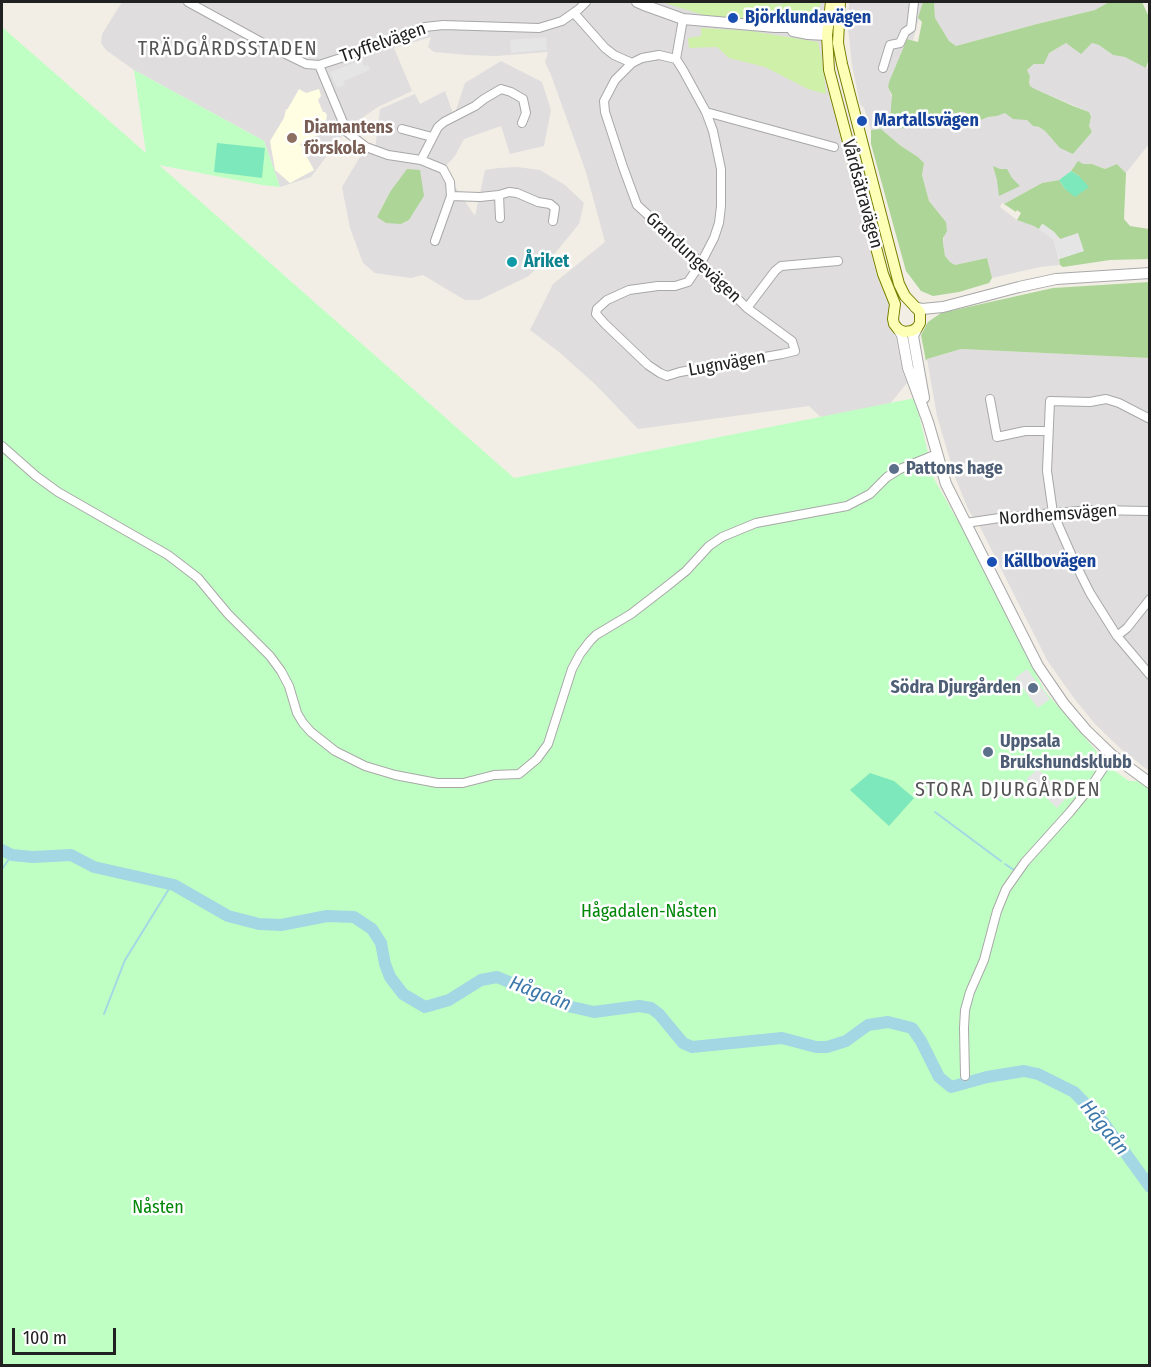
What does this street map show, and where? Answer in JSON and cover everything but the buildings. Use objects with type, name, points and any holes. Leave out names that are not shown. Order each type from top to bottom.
[{"type":"main road","name":"Vårdsätravägen","points":[[831,2],[832,31],[829,70],[883,274],[895,304],[894,314]]},
{"type":"main road","name":"Vårdsätravägen","points":[[840,2],[832,31],[898,284],[913,305]]},
{"type":"main road","points":[[904,304],[913,305],[920,312],[919,325],[907,332],[898,329],[894,324],[894,314],[904,304]]},
{"type":"street","name":"Tryffelvägen","points":[[188,2],[306,64],[319,65],[421,27],[443,25],[538,28],[562,21],[586,2]]},
{"type":"street","points":[[638,2],[683,19],[832,31]]},
{"type":"street","points":[[883,68],[890,45],[900,43],[905,32],[911,28],[914,2]]},
{"type":"street","points":[[574,13],[605,48],[632,63],[642,58],[659,55],[676,59]]},
{"type":"street","points":[[683,19],[676,59],[706,112],[714,131],[720,160],[719,223],[701,263]]},
{"type":"street","name":"Grandungevägen","points":[[632,63],[615,80],[604,101],[605,112],[637,205],[747,308],[792,341],[795,351]]},
{"type":"street","points":[[319,65],[347,132],[366,147],[388,155],[421,160],[443,169],[450,182],[452,196],[435,241]]},
{"type":"street","points":[[421,160],[438,127],[501,89],[523,99],[526,113],[522,123]]},
{"type":"street","points":[[706,112],[834,147]]},
{"type":"street","points":[[402,129],[432,137]]},
{"type":"street","points":[[452,196],[480,197],[509,192],[517,193],[538,202],[550,204],[555,208],[553,220]]},
{"type":"street","points":[[499,195],[500,218]]},
{"type":"street","points":[[747,308],[781,266],[838,261]]},
{"type":"street","name":"Lugnvägen","points":[[701,263],[688,282],[675,286],[628,290],[607,300],[597,309],[596,314],[648,365],[667,376],[795,351]]},
{"type":"street","points":[[913,305],[922,309],[943,307],[1056,279],[1149,273]]},
{"type":"street","points":[[928,422],[913,336],[919,325],[933,312],[943,307]]},
{"type":"street","points":[[898,329],[902,335],[908,368],[928,422],[946,483],[1038,666],[1064,704],[1086,730],[1112,755],[1149,783]]},
{"type":"street","points":[[990,399],[998,436],[1025,431],[1048,431]]},
{"type":"street","points":[[1149,420],[1106,399],[1090,402],[1050,401],[1047,471],[1053,513],[1075,563],[1090,593],[1117,636],[1149,675]]},
{"type":"street","points":[[2,446],[58,492],[168,555],[198,579],[228,614],[270,656],[289,686],[297,713],[303,723],[335,751],[365,766],[395,775],[437,783],[463,783],[494,776],[519,774],[528,768],[548,744],[572,669],[590,641],[666,587],[709,546],[722,537],[769,520],[847,506],[870,494],[887,477],[900,469],[937,454]]},
{"type":"street","name":"Nordhemsvägen","points":[[966,523],[1006,517],[1091,510],[1138,509],[1149,511]]},
{"type":"street","points":[[1117,636],[1127,628],[1149,599]]},
{"type":"street","points":[[965,1076],[965,1010],[984,960],[997,911],[1006,889],[1025,862],[1092,785],[1112,755]]},
{"type":"shaded area","points":[[122,2],[826,2],[821,33],[823,72],[877,276],[889,306],[888,326],[896,338],[907,383],[884,411],[828,424],[809,406],[638,429],[596,385],[530,330],[553,284],[605,242],[586,172],[545,62],[548,52],[496,56],[434,52],[428,47],[431,37],[394,48],[412,91],[378,107],[356,122],[336,141],[311,177],[280,187],[264,141],[134,70],[106,50],[101,43],[102,34]]},
{"type":"shaded area","points":[[849,2],[923,2],[913,40],[907,39],[888,87],[903,127],[916,128],[948,114],[964,112],[981,120],[1005,113],[1027,120],[1033,126],[1039,127],[1073,154],[1092,132],[1089,126],[1091,117],[1089,112],[1030,86],[1030,76],[1027,70],[1066,43],[1081,53],[1092,43],[1099,45],[1113,55],[1125,57],[1149,69],[1149,144],[1126,173],[1117,164],[1105,169],[1092,164],[1074,166],[1059,180],[1042,183],[1002,203],[1000,207],[1017,220],[1035,226],[1049,236],[1054,241],[1060,265],[992,278],[987,258],[955,265],[945,256],[943,243],[946,222],[929,201],[922,175],[924,163],[881,129],[871,130],[864,108],[860,104],[852,65],[848,28]]},
{"type":"shaded area","points":[[934,2],[1109,2],[1095,10],[956,46],[949,41],[935,18]]},
{"type":"shaded area","points":[[546,37],[547,50],[511,53],[510,40]]},
{"type":"shaded area","points":[[362,60],[364,66],[368,65],[370,70],[344,81],[345,85],[337,88],[330,72]]},
{"type":"shaded area","points":[[501,61],[542,82],[551,110],[544,146],[510,154],[501,126],[464,139],[455,156],[443,169],[475,216],[485,170],[498,168],[517,167],[540,170],[565,185],[584,203],[579,224],[556,252],[527,277],[479,300],[465,300],[423,275],[411,278],[375,273],[363,263],[350,228],[342,187],[366,147],[375,150],[380,109],[415,94],[420,104],[445,91],[454,116],[465,83]],"holes":[[[390,192],[424,196],[409,220],[401,224],[377,217]]]},
{"type":"shaded area","name":"Diamantens förskola","points":[[299,89],[306,93],[319,89],[321,96],[318,100],[323,112],[327,115],[326,122],[330,129],[300,144],[314,170],[290,183],[275,170],[270,141]]},
{"type":"shaded area","points":[[1043,224],[1060,239],[1078,233],[1084,251],[1059,259],[1054,241],[1039,229]]},
{"type":"shaded area","points":[[961,349],[1149,358],[1149,771],[1095,724],[1047,660],[975,517],[968,509],[955,477],[937,416],[927,359]]},
{"type":"shaded area","name":"Södra Djurgården","points":[[1027,669],[1050,699],[1038,708],[1015,678]]},
{"type":"shaded area","points":[[1038,769],[1067,797],[1057,808],[1026,779]]},
{"type":"green space","points":[[662,2],[782,4],[822,2],[811,23],[807,24],[710,17]]},
{"type":"green space","points":[[923,2],[934,2],[935,18],[949,41],[956,46],[1095,10],[1109,2],[1142,2],[1149,17],[1149,58],[1146,68],[1125,57],[1113,55],[1099,45],[1092,43],[1081,54],[1066,43],[1049,53],[1044,64],[1034,64],[1027,70],[1030,76],[1030,86],[1089,112],[1091,117],[1089,126],[1092,132],[1073,154],[1060,148],[1039,127],[1033,126],[1027,120],[1013,119],[1005,113],[981,120],[964,112],[948,114],[916,128],[899,129],[890,121],[892,95],[888,87],[907,39],[918,42],[922,22],[918,18]]},
{"type":"green space","name":"Hågadalen-Nåsten","points":[[2,27],[146,153],[134,70],[264,141],[280,187],[159,165],[514,478],[915,398],[934,479],[970,542],[1044,690],[1112,769],[1129,781],[1137,781],[1149,789],[1149,1365],[2,1365]]},
{"type":"green space","points":[[701,28],[751,31],[818,42],[826,94],[808,89],[765,67],[729,58],[717,47],[689,48],[688,38],[701,36]]},
{"type":"green space","points":[[881,129],[924,163],[922,175],[929,201],[946,222],[947,231],[943,238],[945,256],[955,265],[987,258],[992,278],[989,283],[959,292],[933,296],[921,291],[906,271],[871,144],[871,130]]},
{"type":"green space","points":[[217,143],[265,148],[262,178],[214,172]]},
{"type":"green space","points":[[1078,161],[1105,169],[1117,164],[1126,173],[1124,219],[1130,226],[1149,229],[1149,259],[1110,260],[1063,267],[1059,259],[1083,251],[1060,239],[1042,224],[1039,229],[1017,220],[1021,213],[1004,204],[1042,183],[1059,180],[1065,189],[1079,176],[1071,171]]},
{"type":"green space","points":[[993,166],[1007,169],[1020,186],[999,196]]},
{"type":"green space","points":[[407,169],[420,170],[424,196],[409,220],[401,224],[386,223],[377,217],[390,192]]},
{"type":"green space","points":[[1071,171],[1089,187],[1075,197],[1059,180]]},
{"type":"green space","points":[[1149,282],[1149,358],[961,349],[926,361],[921,335],[928,322],[941,313],[1053,288]]},
{"type":"green space","points":[[870,773],[894,781],[914,798],[889,826],[850,790]]},
{"type":"waterway","points":[[935,812],[1001,861]]},
{"type":"waterway","name":"Hågaån","points":[[2,850],[12,855],[33,857],[71,855],[94,867],[174,885],[228,916],[259,924],[281,925],[327,916],[354,917],[372,929],[381,943],[390,977],[403,994],[425,1007],[449,1000],[481,980],[497,977],[567,1006],[594,1012],[639,1006],[651,1008],[659,1014],[683,1043],[692,1047],[782,1038],[816,1047],[827,1047],[846,1041],[868,1025],[888,1022],[912,1028],[939,1077],[951,1087],[987,1077],[1024,1071],[1038,1074],[1074,1092],[1103,1122],[1150,1187]]},
{"type":"waterway","points":[[2,869],[12,855]]},
{"type":"waterway","points":[[1005,864],[1014,870]]},
{"type":"waterway","points":[[104,1014],[125,960],[172,884]]},
{"type":"waterway","points":[[1143,1178],[1150,1172]]},
{"type":"place","name":"Björklundavägen","points":[[733,18]]},
{"type":"place","name":"Martallsvägen","points":[[862,121]]},
{"type":"place","name":"Diamantens förskola","points":[[292,138]]},
{"type":"place","name":"Åriket","points":[[512,262]]},
{"type":"place","name":"Pattons hage","points":[[894,469]]},
{"type":"place","name":"Källbovägen","points":[[992,562]]},
{"type":"place","name":"Södra Djurgården","points":[[1033,688]]},
{"type":"place","name":"Uppsala Brukshundsklubb","points":[[988,752]]},
{"type":"district","name":"TRÄDGÅRDSSTADEN","points":[[228,49]]},
{"type":"district","name":"STORA DJURGÅRDEN","points":[[1008,790]]},
{"type":"park label","name":"Nåsten","points":[[158,1208]]}]
